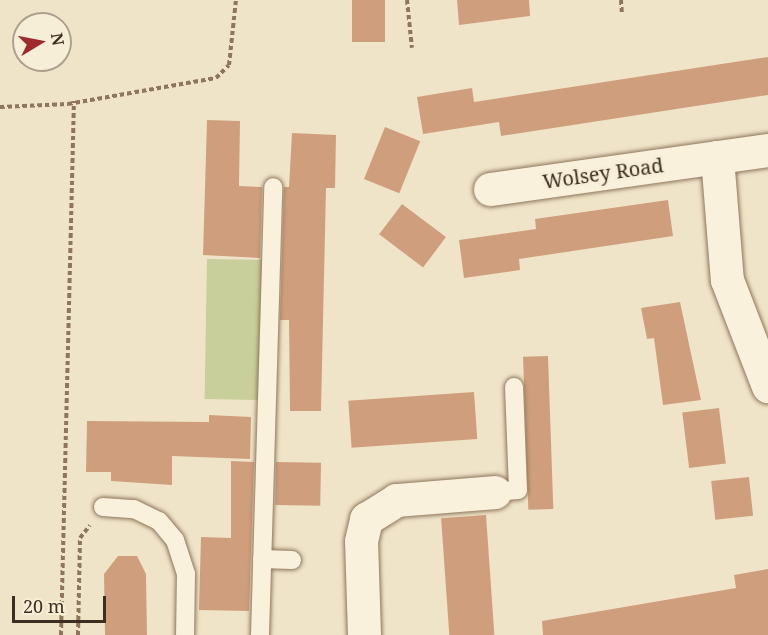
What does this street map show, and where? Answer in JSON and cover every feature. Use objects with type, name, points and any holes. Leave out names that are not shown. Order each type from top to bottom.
[{"type":"street","name":"Wolsey Road","points":[[490,189],[768,150]]},
{"type":"street","points":[[717,157],[728,280],[768,386]]},
{"type":"street","points":[[364,635],[361,542],[366,519],[396,500],[495,492]]},
{"type":"lane","points":[[260,635],[273,187]]},
{"type":"lane","points":[[495,492],[518,490],[514,387]]},
{"type":"lane","points":[[103,507],[134,509],[159,521],[175,540],[186,574],[185,635]]},
{"type":"lane","points":[[262,559],[292,560]]},
{"type":"path","points":[[0,107],[74,101],[216,78],[231,55],[236,0]]},
{"type":"path","points":[[407,0],[412,48]]},
{"type":"path","points":[[621,0],[622,15]]},
{"type":"path","points":[[61,635],[74,101]]},
{"type":"path","points":[[78,635],[80,538],[103,507]]},
{"type":"green space","points":[[207,259],[264,260],[262,400],[205,399]]},
{"type":"building","points":[[352,0],[385,0],[385,42],[352,42]]},
{"type":"building","points":[[457,0],[529,0],[530,16],[459,25]]},
{"type":"building","points":[[768,57],[768,95],[501,136],[499,122],[423,134],[417,97],[472,88],[474,102]]},
{"type":"building","points":[[207,120],[240,121],[239,186],[262,187],[260,258],[203,255]]},
{"type":"building","points":[[385,127],[420,141],[399,193],[364,179]]},
{"type":"building","points":[[292,133],[336,135],[335,188],[326,188],[321,411],[290,411],[289,320],[280,320],[284,187],[289,187]]},
{"type":"building","points":[[668,200],[673,236],[519,259],[520,270],[464,278],[459,240],[536,229],[535,219]]},
{"type":"building","points":[[402,204],[446,237],[423,267],[379,234]]},
{"type":"building","points":[[680,302],[701,400],[663,405],[654,338],[647,339],[641,308]]},
{"type":"building","points":[[548,356],[553,509],[528,510],[523,357]]},
{"type":"building","points":[[474,392],[477,439],[352,448],[348,401]]},
{"type":"building","points":[[719,408],[726,464],[689,468],[682,413]]},
{"type":"building","points":[[209,415],[251,417],[250,459],[172,456],[172,485],[111,481],[111,472],[86,472],[87,421],[209,422]]},
{"type":"building","points":[[231,461],[254,462],[249,611],[199,610],[201,537],[231,538]]},
{"type":"building","points":[[276,462],[321,463],[320,506],[275,505]]},
{"type":"building","points":[[749,477],[753,516],[715,520],[711,481]]},
{"type":"building","points":[[486,515],[494,635],[449,635],[441,518]]},
{"type":"building","points":[[118,556],[137,556],[146,574],[147,635],[105,635],[104,574]]},
{"type":"building","points":[[768,569],[768,635],[543,635],[542,621],[736,588],[734,575]]}]
